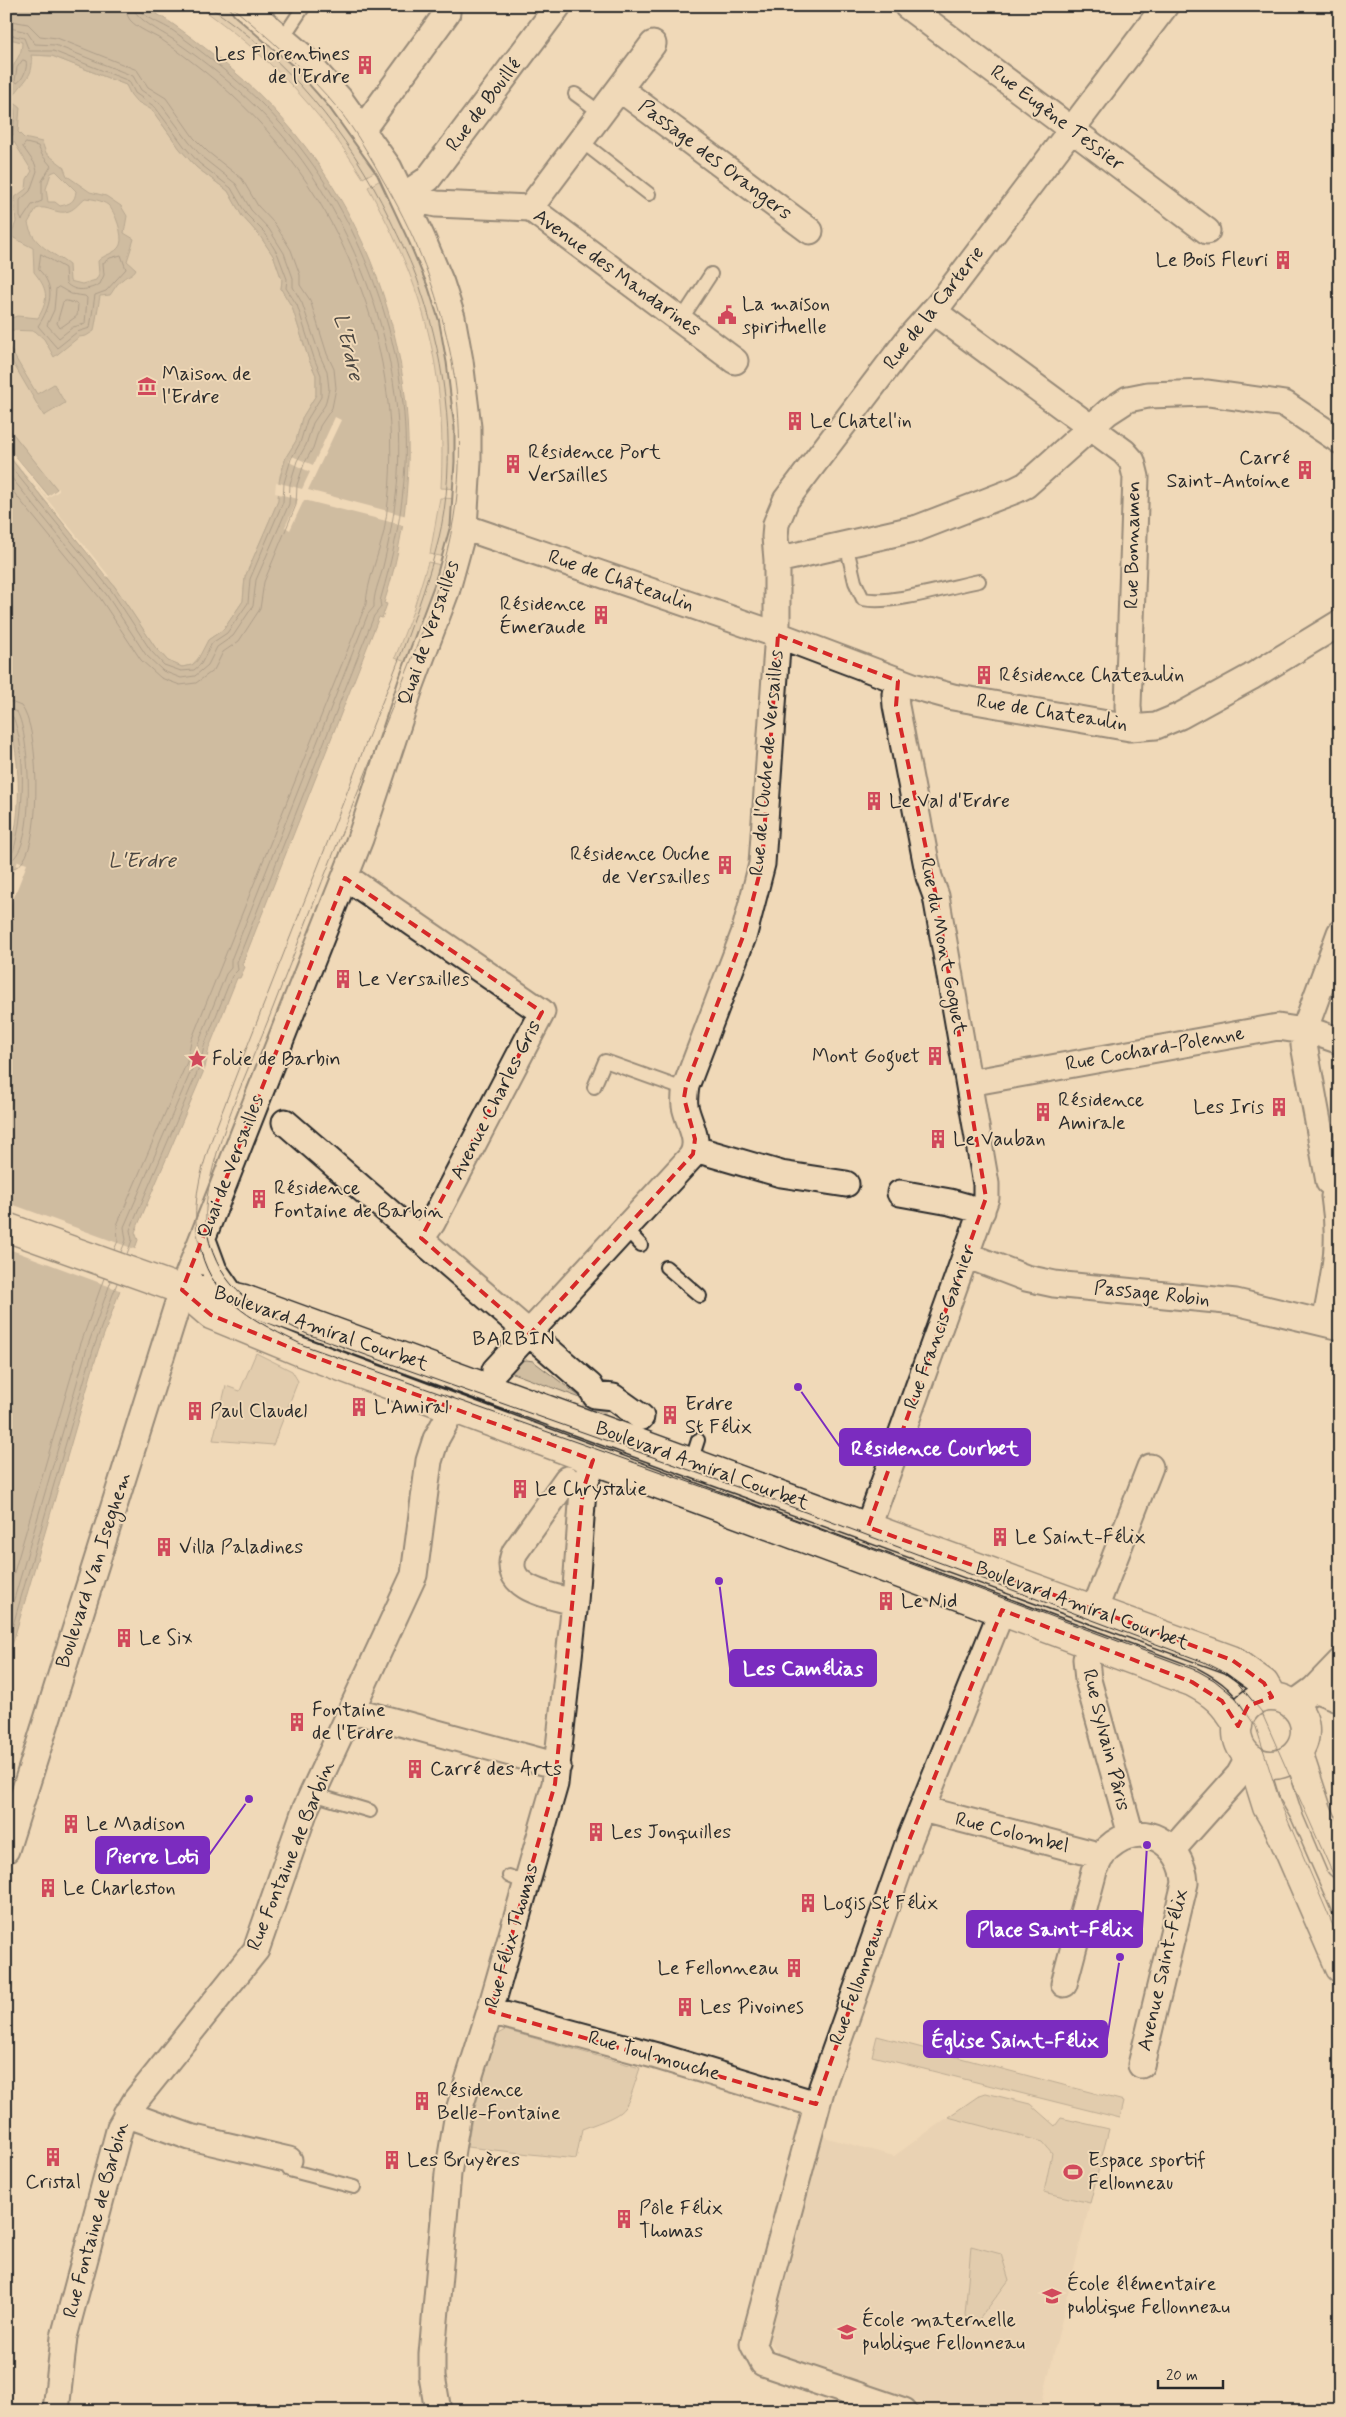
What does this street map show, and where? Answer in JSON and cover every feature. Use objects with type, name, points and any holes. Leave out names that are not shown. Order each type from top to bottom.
[{"type":"street","name":"Quai de Versailles","points":[[182,1290],[345,878],[411,685],[447,589],[464,527],[468,462],[468,427],[456,339],[441,283],[403,196],[389,168],[339,98],[300,55],[244,6]]},
{"type":"street","name":"Rue de Bouillé","points":[[403,196],[428,179],[558,6]]},
{"type":"street","name":"Rue Eugène Tessier","points":[[907,6],[1207,230]]},
{"type":"street","name":"Rue de la Carterie","points":[[778,635],[776,524],[786,500],[910,338],[933,311],[1165,6]]},
{"type":"street","points":[[362,130],[447,12]]},
{"type":"street","points":[[530,208],[653,44]]},
{"type":"street","name":"Passage des Orangers","points":[[620,89],[810,231]]},
{"type":"street","name":"Avenue des Mandarines","points":[[403,196],[436,204],[530,208],[735,361]]},
{"type":"street","name":"Rue Bonnamen","points":[[933,311],[1126,453],[1135,469],[1128,706],[1130,728]]},
{"type":"street","points":[[777,560],[918,528],[1016,490],[1026,484],[1091,427],[1128,399],[1148,395],[1208,393],[1285,404],[1340,441]]},
{"type":"street","name":"Rue de Châteaulin","points":[[464,527],[778,635]]},
{"type":"street","name":"Rue de Chateaulin","points":[[778,635],[898,681],[953,697],[1130,728],[1156,726],[1180,716],[1251,677],[1340,623]]},
{"type":"street","name":"Rue de l'Ouche de Versailles","points":[[695,1150],[695,1139],[685,1108],[686,1090],[744,934],[760,874],[778,635]]},
{"type":"street","name":"Rue du Mont Goguet","points":[[898,681],[896,706],[929,877],[936,896],[986,1184],[986,1198],[982,1212]]},
{"type":"street","name":"Avenue Charles Gris","points":[[345,878],[542,1012],[432,1223],[421,1238]]},
{"type":"street","points":[[1332,1325],[1339,1226],[1304,1046],[1304,1031],[1340,933]]},
{"type":"street","name":"Rue Cochard-Polenne","points":[[969,1084],[1278,1027],[1317,1033],[1340,1041]]},
{"type":"street","points":[[285,1122],[590,1386],[595,1401],[613,1397],[641,1417]]},
{"type":"street","points":[[495,1370],[530,1334],[634,1237],[695,1150],[781,1174],[846,1184]]},
{"type":"street","points":[[900,1193],[950,1202],[982,1212]]},
{"type":"street","name":"Rue Francis Garnier","points":[[868,1527],[982,1212]]},
{"type":"street","points":[[6,1227],[182,1290]]},
{"type":"street","points":[[203,1240],[214,1270],[232,1296]]},
{"type":"street","name":"Passage Robin","points":[[966,1255],[1026,1278],[1054,1284],[1236,1302],[1332,1325]]},
{"type":"street","name":"Boulevard Amiral Courbet","points":[[182,1290],[204,1290],[232,1296],[694,1451],[868,1527],[1232,1660],[1264,1683],[1282,1701]]},
{"type":"street","name":"Boulevard Amiral Courbet","points":[[182,1290],[212,1315],[301,1352],[1002,1610],[1192,1682],[1213,1693],[1222,1701],[1238,1726]]},
{"type":"street","name":"Boulevard Van Iseghem","points":[[6,1850],[182,1290]]},
{"type":"street","name":"Rue Fontaine de Barbin","points":[[56,2411],[64,2337],[113,2148],[126,2114],[256,1950],[313,1794],[414,1574],[429,1461],[436,1439],[446,1421]]},
{"type":"street","name":"Rue Félix Thomas","points":[[438,2411],[432,2376],[432,2354],[448,2174],[458,2113],[490,2011],[518,1880],[550,1806],[558,1766],[575,1602],[583,1490],[593,1460]]},
{"type":"street","points":[[1094,1611],[1150,1467]]},
{"type":"street","points":[[567,1479],[515,1552],[511,1562],[514,1576],[527,1587],[554,1598],[575,1602]]},
{"type":"street","name":"Rue Fellonneau","points":[[904,2411],[763,2363],[752,2344],[816,2104],[922,1808],[1002,1610]]},
{"type":"street","name":"Rue Sylvain Pâris","points":[[1091,1645],[1086,1659],[1088,1680],[1130,1836]]},
{"type":"street","points":[[1340,1662],[1314,1689],[1282,1701],[1260,1699],[1248,1706],[1242,1714],[1238,1726],[1238,1741],[1251,1758],[1268,1807],[1340,1968]]},
{"type":"street","points":[[1314,1689],[1340,1699]]},
{"type":"street","points":[[1251,1758],[1265,1765],[1277,1765],[1290,1760],[1302,1745],[1305,1731],[1302,1716],[1282,1701]]},
{"type":"street","points":[[353,1710],[558,1766]]},
{"type":"street","points":[[1298,1752],[1317,1810],[1340,1864]]},
{"type":"street","points":[[1064,1984],[1094,1871],[1102,1856],[1119,1840],[1130,1836],[1154,1837],[1173,1849],[1251,1758]]},
{"type":"street","name":"Rue Colombel","points":[[922,1808],[1102,1856]]},
{"type":"street","name":"Avenue Saint-Félix","points":[[1141,2065],[1185,1883],[1182,1865],[1173,1849]]},
{"type":"street","name":"Rue Toulmouche","points":[[490,2011],[656,2056],[816,2104]]},
{"type":"street","points":[[126,2114],[190,2137],[289,2165]]},
{"type":"lane","points":[[282,39],[304,6]]},
{"type":"lane","points":[[575,94],[601,113]]},
{"type":"lane","points":[[581,141],[649,194]]},
{"type":"lane","points":[[681,320],[711,274]]},
{"type":"lane","points":[[846,544],[855,582],[862,599],[872,601],[908,596],[979,581]]},
{"type":"lane","points":[[594,1087],[605,1061],[686,1090]]},
{"type":"lane","points":[[666,1267],[700,1296]]},
{"type":"lane","points":[[313,1794],[370,1811]]},
{"type":"lane","points":[[289,2165],[354,2187]]},
{"type":"highlighted area","points":[[778,635],[898,681],[896,706],[936,896],[986,1198],[868,1527],[1232,1660],[1264,1683],[1272,1697],[1248,1706],[1238,1726],[1222,1701],[1192,1682],[1002,1610],[910,1838],[816,2104],[490,2011],[555,1784],[583,1490],[593,1460],[301,1352],[211,1315],[182,1290],[345,878],[542,1012],[421,1238],[530,1334],[693,1154],[695,1139],[684,1098],[686,1086],[744,934],[762,864]]},
{"type":"shaded area","points":[[198,6],[237,6],[264,27],[381,168],[363,178],[328,128],[290,83],[246,43]]},
{"type":"shaded area","points":[[6,38],[22,42],[31,55],[52,56],[126,85],[131,95],[152,110],[180,149],[196,167],[228,191],[242,216],[260,236],[274,257],[282,280],[281,289],[292,307],[309,360],[316,375],[316,395],[302,418],[296,441],[286,457],[280,476],[278,501],[245,577],[243,601],[224,629],[208,640],[203,653],[192,665],[182,667],[168,661],[155,647],[115,587],[6,453],[6,445],[57,490],[13,434],[6,438],[6,433],[10,430],[6,425]]},
{"type":"shaded area","points":[[386,177],[446,314],[462,489],[441,488],[442,445],[440,406],[436,368],[428,332],[418,296],[404,261],[368,187]]},
{"type":"shaded area","points":[[440,498],[461,499],[451,558],[430,554]]},
{"type":"shaded area","points":[[428,562],[449,567],[414,665],[395,658],[413,611]]},
{"type":"shaded area","points":[[256,1353],[292,1371],[298,1381],[273,1445],[213,1440],[226,1386],[240,1391]]},
{"type":"shaded area","points":[[520,1361],[533,1361],[583,1399],[510,1372]]},
{"type":"shaded area","points":[[505,2030],[640,2068],[631,2095],[623,2110],[609,2119],[582,2129],[576,2159],[467,2147],[472,2118],[496,2035]]},
{"type":"shaded area","points":[[877,2036],[1124,2101],[1120,2118],[872,2056]]},
{"type":"shaded area","points":[[986,2093],[1030,2104],[1055,2126],[1061,2118],[1109,2129],[1090,2203],[1044,2192],[1052,2153],[1043,2142],[948,2117],[980,2095]]},
{"type":"shaded area","points":[[948,2117],[1043,2142],[1052,2153],[1044,2192],[1090,2203],[1040,2411],[945,2411],[780,2356],[768,2339],[821,2136],[894,2156]]},
{"type":"shaded area","points":[[971,2246],[1001,2254],[1009,2280],[978,2321],[968,2322],[965,2315]]},
{"type":"water","name":"L'Erdre","points":[[6,6],[140,6],[173,24],[212,53],[283,120],[328,179],[363,243],[388,312],[404,384],[408,457],[402,530],[384,603],[387,604],[382,618],[379,617],[242,965],[245,967],[240,978],[237,978],[209,1048],[205,1068],[135,1232],[138,1240],[98,1351],[6,1666],[6,857],[16,824],[18,783],[16,753],[6,713],[6,453],[115,587],[155,647],[168,661],[182,667],[192,665],[197,661],[208,640],[224,629],[243,601],[245,577],[278,501],[279,482],[286,457],[296,441],[302,418],[316,395],[316,375],[309,360],[292,307],[281,289],[282,280],[274,257],[260,236],[242,216],[228,191],[196,167],[180,149],[152,110],[136,101],[126,85],[52,56],[31,55],[32,68],[30,73],[14,96],[14,103],[20,107],[18,132],[24,138],[42,142],[46,153],[63,166],[67,176],[90,192],[106,196],[121,206],[127,216],[124,233],[134,239],[127,261],[136,269],[119,283],[110,295],[100,296],[94,331],[86,336],[79,337],[54,357],[44,339],[35,331],[6,330],[6,320],[17,316],[38,318],[44,305],[45,294],[42,283],[34,272],[33,248],[12,237],[16,222],[14,198],[26,189],[27,179],[32,171],[14,142],[6,143],[9,89],[12,71],[20,54],[22,42],[6,38]],"holes":[[[56,171],[76,191],[71,202],[60,206],[55,202],[48,202],[46,189],[51,173]],[[85,198],[103,202],[111,208],[118,224],[121,241],[116,250],[98,261],[99,274],[96,280],[82,284],[70,281],[69,265],[39,243],[28,223],[36,209],[44,208],[65,212],[73,209]]]},
{"type":"water","points":[[6,342],[37,394],[54,384],[65,403],[44,416],[6,351]]},
{"type":"water","points":[[6,425],[10,430],[6,433]]},
{"type":"water","points":[[13,433],[57,489],[49,496],[6,445],[6,438]]},
{"type":"pier","points":[[335,417],[341,420],[308,490],[407,516],[406,526],[304,500],[290,530],[285,527],[298,499],[275,493],[276,482],[302,489],[310,472],[289,462],[290,459],[292,456],[313,465]]},
{"type":"pier","points":[[6,445],[48,496],[59,488],[59,491],[47,498],[6,449]]},
{"type":"pier","points":[[6,450],[8,451],[109,576],[107,577]]},
{"type":"pier","points":[[18,861],[27,864],[6,917],[6,891]]},
{"type":"pier","points":[[6,1202],[137,1250],[122,1291],[6,1248]]},
{"type":"tunnel","points":[[567,1479],[577,1461],[595,1406]]},
{"type":"tram line","points":[[208,6],[237,26],[289,73],[335,127],[373,186],[410,260],[429,317],[443,381],[447,413],[448,446],[444,511],[438,542],[415,615],[233,1082],[203,1167],[197,1193],[196,1211],[200,1246],[207,1269],[227,1298],[240,1309],[271,1329],[303,1345],[765,1509],[1198,1671],[1214,1680],[1236,1698],[1256,1727],[1280,1802],[1340,1942]]},
{"type":"tram line","points":[[231,6],[301,68],[339,110],[368,153],[403,217],[421,256],[447,336],[459,418],[459,460],[456,503],[451,535],[424,627],[226,1124],[217,1154],[206,1209],[207,1232],[221,1269],[231,1284],[257,1307],[307,1334],[768,1498],[1204,1662],[1222,1671],[1236,1681],[1261,1711],[1340,1890]]},
{"type":"place","name":"Les Florentines de l'Erdre","points":[[365,65]]},
{"type":"place","name":"Le Bois Fleuri","points":[[1283,260]]},
{"type":"place","name":"La maison spirituelle","points":[[727,315]]},
{"type":"place","name":"Maison de l'Erdre","points":[[147,386]]},
{"type":"place","name":"Le Chatel'in","points":[[795,421]]},
{"type":"place","name":"Résidence Port Versailles","points":[[513,464]]},
{"type":"place","name":"Carré Saint-Antoine","points":[[1305,470]]},
{"type":"place","name":"Résidence Émeraude","points":[[601,615]]},
{"type":"place","name":"Résidence Chateaulin","points":[[984,675]]},
{"type":"place","name":"Le Val d'Erdre","points":[[874,801]]},
{"type":"place","name":"Résidence Ouche de Versailles","points":[[725,865]]},
{"type":"place","name":"Le Versailles","points":[[343,979]]},
{"type":"place","name":"Mont Goguet","points":[[935,1056]]},
{"type":"place","name":"Folie de Barbin","points":[[197,1059]]},
{"type":"place","name":"Les Iris","points":[[1279,1107]]},
{"type":"place","name":"Résidence Amirale","points":[[1043,1112]]},
{"type":"place","name":"Le Vauban","points":[[938,1139]]},
{"type":"place","name":"Résidence Fontaine de Barbin","points":[[259,1199]]},
{"type":"place","name":"Résidence Courbet","points":[[798,1387]]},
{"type":"place","name":"L'Amiral","points":[[359,1407]]},
{"type":"place","name":"Paul Claudel","points":[[195,1411]]},
{"type":"place","name":"Erdre St Félix","points":[[670,1415]]},
{"type":"place","name":"Le Chrystalie","points":[[520,1489]]},
{"type":"place","name":"Le Saint-Félix","points":[[1000,1537]]},
{"type":"place","name":"Villa Paladines","points":[[164,1547]]},
{"type":"place","name":"Les Camélias","points":[[719,1581]]},
{"type":"place","name":"Le Nid","points":[[886,1601]]},
{"type":"place","name":"Le Six","points":[[124,1638]]},
{"type":"place","name":"Fontaine de l'Erdre","points":[[297,1722]]},
{"type":"place","name":"Carré des Arts","points":[[415,1769]]},
{"type":"place","name":"Pierre Loti","points":[[249,1799]]},
{"type":"place","name":"Le Madison","points":[[71,1824]]},
{"type":"place","name":"Les Jonquilles","points":[[596,1832]]},
{"type":"place","name":"Place Saint-Félix","points":[[1147,1845]]},
{"type":"place","name":"Le Charleston","points":[[48,1888]]},
{"type":"place","name":"Logis St Félix","points":[[808,1903]]},
{"type":"place","name":"Église Saint-Félix","points":[[1120,1957]]},
{"type":"place","name":"Le Fellonneau","points":[[794,1968]]},
{"type":"place","name":"Les Pivoines","points":[[685,2007]]},
{"type":"place","name":"Résidence Belle-Fontaine","points":[[422,2101]]},
{"type":"place","name":"Cristal","points":[[53,2157]]},
{"type":"place","name":"Les Bruyères","points":[[392,2160]]},
{"type":"place","name":"Espace sportif Fellonneau","points":[[1073,2172]]},
{"type":"place","name":"Pôle Félix Thomas","points":[[624,2219]]},
{"type":"place","name":"École élémentaire publique Fellonneau","points":[[1052,2296]]},
{"type":"place","name":"École maternelle publique Fellonneau","points":[[847,2332]]},
{"type":"district","name":"BARBIN","points":[[514,1339]]}]
